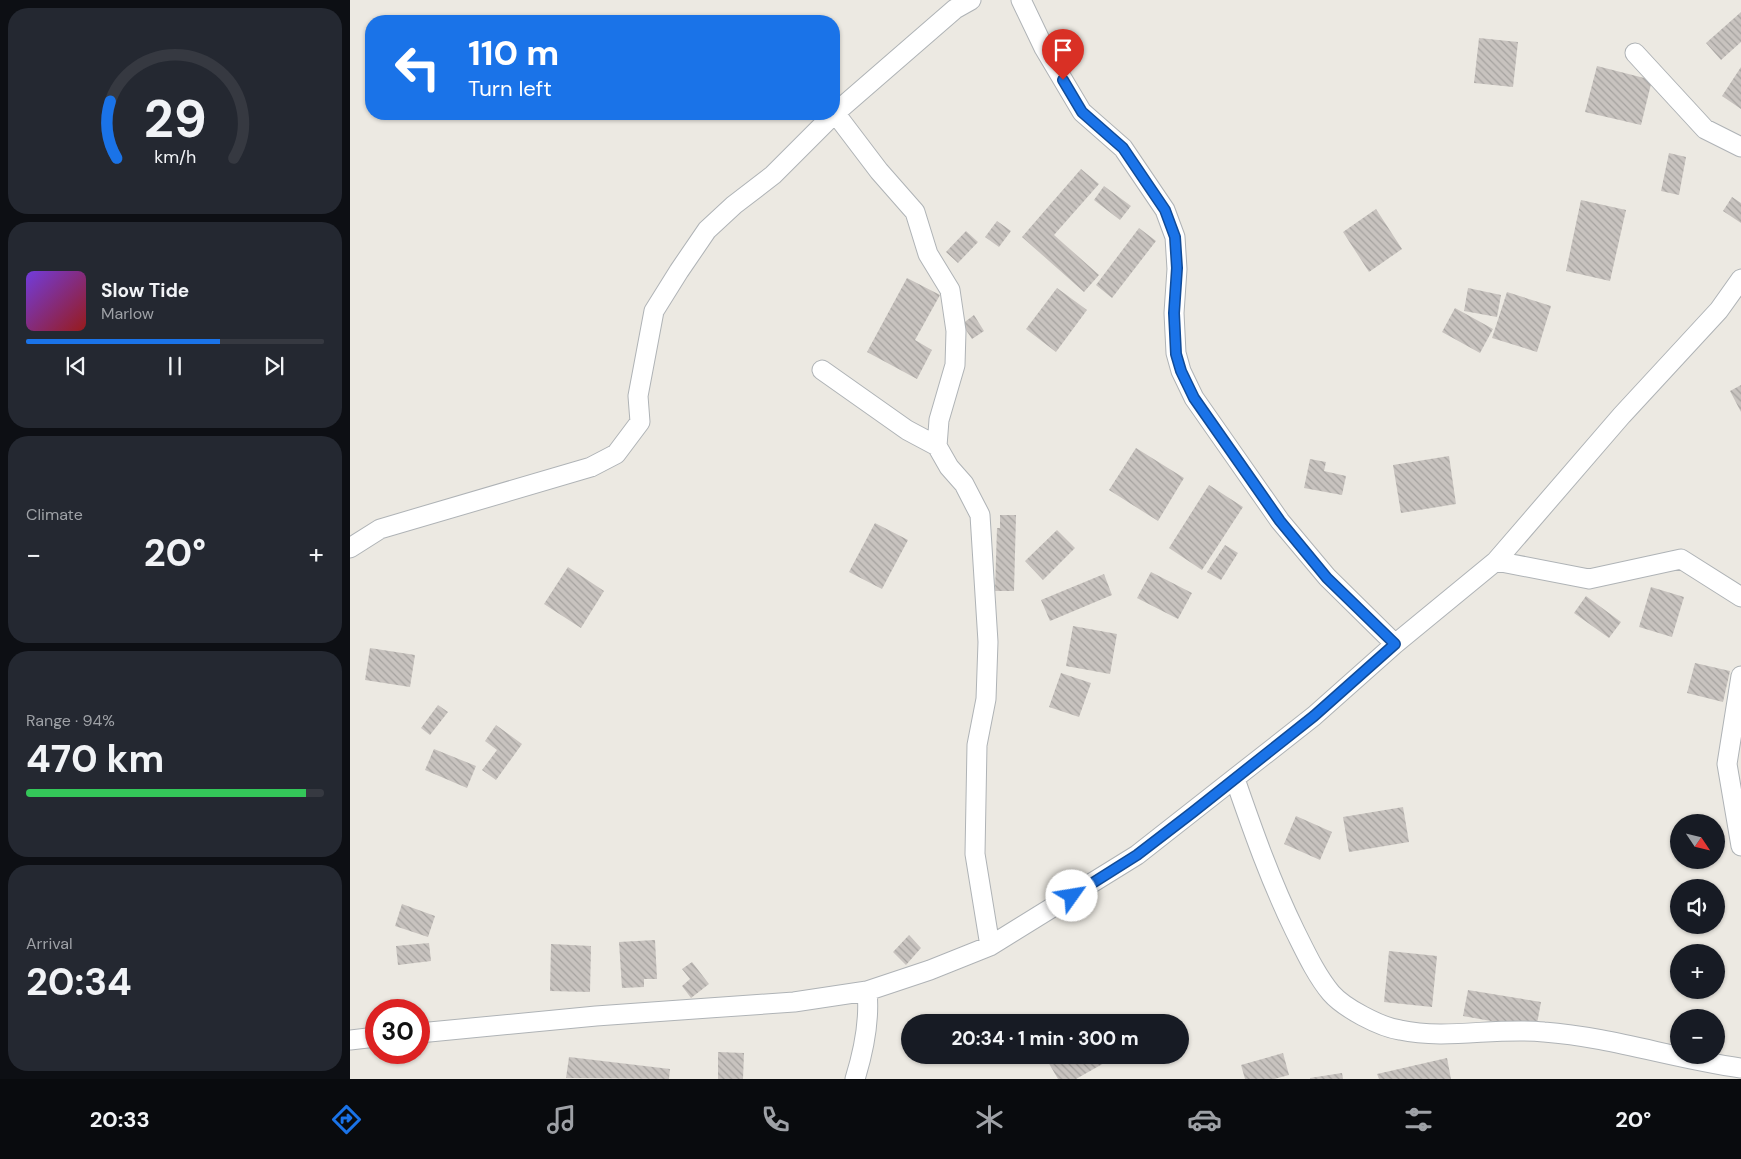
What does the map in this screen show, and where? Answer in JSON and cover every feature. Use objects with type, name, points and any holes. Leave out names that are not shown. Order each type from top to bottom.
[{"type":"street","points":[[840,108],[955,9],[971,0]]},
{"type":"street","points":[[1020,0],[1044,48],[1082,112],[1123,148],[1165,210],[1175,237],[1177,268],[1174,313],[1176,354],[1181,371],[1194,398],[1280,521],[1327,578],[1395,644]]},
{"type":"street","points":[[1635,54],[1705,129],[1741,147]]},
{"type":"street","points":[[350,548],[380,529],[591,467],[616,454],[640,422],[638,396],[654,311],[678,270],[707,230],[734,205],[772,175],[827,120]]},
{"type":"street","points":[[839,120],[879,171],[915,212],[928,254],[950,290],[956,331],[954,365],[939,420],[937,446]]},
{"type":"street","points":[[430,1032],[596,1016],[794,1002],[867,991],[930,970],[990,946],[1137,855],[1314,716],[1395,644],[1496,561],[1622,415],[1719,310],[1741,279]]},
{"type":"street","points":[[822,370],[907,430],[937,446],[949,467],[964,484],[980,515],[988,642],[986,699],[977,745],[975,854],[990,946]]},
{"type":"street","points":[[1496,561],[1589,579],[1680,559],[1741,597]]},
{"type":"street","points":[[1741,676],[1727,764],[1741,846]]},
{"type":"street","points":[[1235,779],[1274,888],[1305,953],[1332,993],[1370,1020],[1399,1030],[1429,1034],[1542,1031],[1597,1038],[1663,1055],[1741,1068]]},
{"type":"street","points":[[855,1079],[862,1058],[869,1014],[867,991]]},
{"type":"street","points":[[350,1040],[365,1039]]},
{"type":"building","points":[[1741,12],[1741,42],[1721,60],[1706,43]]},
{"type":"building","points":[[1479,38],[1518,42],[1513,87],[1474,83]]},
{"type":"building","points":[[1597,66],[1652,80],[1641,125],[1585,112]]},
{"type":"building","points":[[1741,67],[1741,109],[1722,96]]},
{"type":"building","points":[[1669,153],[1686,157],[1679,195],[1661,191]]},
{"type":"building","points":[[1081,169],[1099,184],[1054,235],[1099,275],[1084,292],[1022,237]]},
{"type":"building","points":[[1104,186],[1131,206],[1120,220],[1094,200]]},
{"type":"building","points":[[1732,197],[1741,203],[1741,223],[1723,211]]},
{"type":"building","points":[[1581,200],[1626,210],[1610,281],[1566,271]]},
{"type":"building","points":[[1376,209],[1402,249],[1369,272],[1343,232]]},
{"type":"building","points":[[997,221],[1011,231],[999,247],[985,237]]},
{"type":"building","points":[[1139,228],[1156,241],[1112,298],[1096,285]]},
{"type":"building","points":[[966,231],[978,242],[958,263],[946,252]]},
{"type":"building","points":[[907,278],[940,295],[915,340],[932,350],[917,379],[867,352]]},
{"type":"building","points":[[1057,288],[1087,310],[1056,352],[1026,329]]},
{"type":"building","points":[[1468,288],[1501,295],[1497,317],[1464,311]]},
{"type":"building","points":[[1507,292],[1551,306],[1537,352],[1492,338]]},
{"type":"building","points":[[1455,308],[1493,329],[1480,353],[1442,332]]},
{"type":"building","points":[[974,315],[984,331],[972,339],[962,324]]},
{"type":"building","points":[[1741,385],[1741,412],[1730,391]]},
{"type":"building","points":[[1136,448],[1184,478],[1158,521],[1109,490]]},
{"type":"building","points":[[1449,456],[1456,504],[1401,513],[1393,465]]},
{"type":"building","points":[[1310,459],[1326,462],[1324,471],[1346,476],[1342,495],[1304,488]]},
{"type":"building","points":[[1209,485],[1243,507],[1202,570],[1169,548]]},
{"type":"building","points":[[1000,515],[1016,515],[1014,591],[995,591],[997,528],[1000,528]]},
{"type":"building","points":[[875,523],[908,540],[882,589],[849,572]]},
{"type":"building","points":[[1057,530],[1075,548],[1043,580],[1025,561]]},
{"type":"building","points":[[1225,545],[1238,553],[1221,580],[1207,572]]},
{"type":"building","points":[[568,567],[604,591],[581,628],[544,604]]},
{"type":"building","points":[[1151,572],[1192,593],[1178,619],[1137,598]]},
{"type":"building","points":[[1104,574],[1112,595],[1050,621],[1041,600]]},
{"type":"building","points":[[1651,587],[1684,597],[1672,637],[1639,627]]},
{"type":"building","points":[[1586,596],[1621,622],[1609,638],[1574,613]]},
{"type":"building","points":[[1073,626],[1117,634],[1110,674],[1066,666]]},
{"type":"building","points":[[370,648],[415,655],[410,687],[365,680]]},
{"type":"building","points":[[1695,663],[1730,671],[1723,702],[1687,693]]},
{"type":"building","points":[[1061,673],[1091,683],[1079,717],[1049,707]]},
{"type":"building","points":[[438,705],[448,712],[430,735],[421,728]]},
{"type":"building","points":[[496,725],[522,744],[496,780],[482,770],[497,750],[485,741]]},
{"type":"building","points":[[434,749],[476,766],[467,788],[425,770]]},
{"type":"building","points":[[1403,807],[1409,842],[1349,852],[1343,817]]},
{"type":"building","points":[[1296,816],[1332,832],[1320,860],[1284,844]]},
{"type":"building","points":[[402,904],[435,916],[428,937],[395,926]]},
{"type":"building","points":[[909,935],[921,948],[906,965],[893,952]]},
{"type":"building","points":[[655,940],[657,979],[644,979],[644,987],[622,988],[619,942]]},
{"type":"building","points":[[429,943],[431,961],[398,965],[396,946]]},
{"type":"building","points":[[551,944],[591,946],[590,992],[550,991]]},
{"type":"building","points":[[1389,951],[1437,956],[1432,1007],[1384,1002]]},
{"type":"building","points":[[692,962],[709,984],[691,998],[682,986],[690,979],[682,969]]},
{"type":"building","points":[[1468,990],[1541,1002],[1536,1029],[1463,1016]]},
{"type":"building","points":[[718,1052],[744,1053],[743,1079],[718,1079]]},
{"type":"building","points":[[1283,1053],[1289,1075],[1274,1079],[1245,1079],[1241,1065]]},
{"type":"building","points":[[569,1057],[670,1069],[669,1079],[566,1078]]},
{"type":"building","points":[[1447,1058],[1451,1079],[1379,1079],[1377,1074]]},
{"type":"building","points":[[1049,1064],[1102,1064],[1076,1079],[1058,1079]]},
{"type":"building","points":[[1342,1073],[1343,1079],[1310,1079],[1310,1078]]},
{"type":"route","points":[[1063,80],[1082,112],[1123,148],[1157,201],[1165,210],[1175,237],[1177,268],[1174,313],[1176,354],[1181,371],[1194,398],[1280,521],[1327,578],[1395,644],[1314,716],[1193,812],[1137,855],[1072,896]]}]
